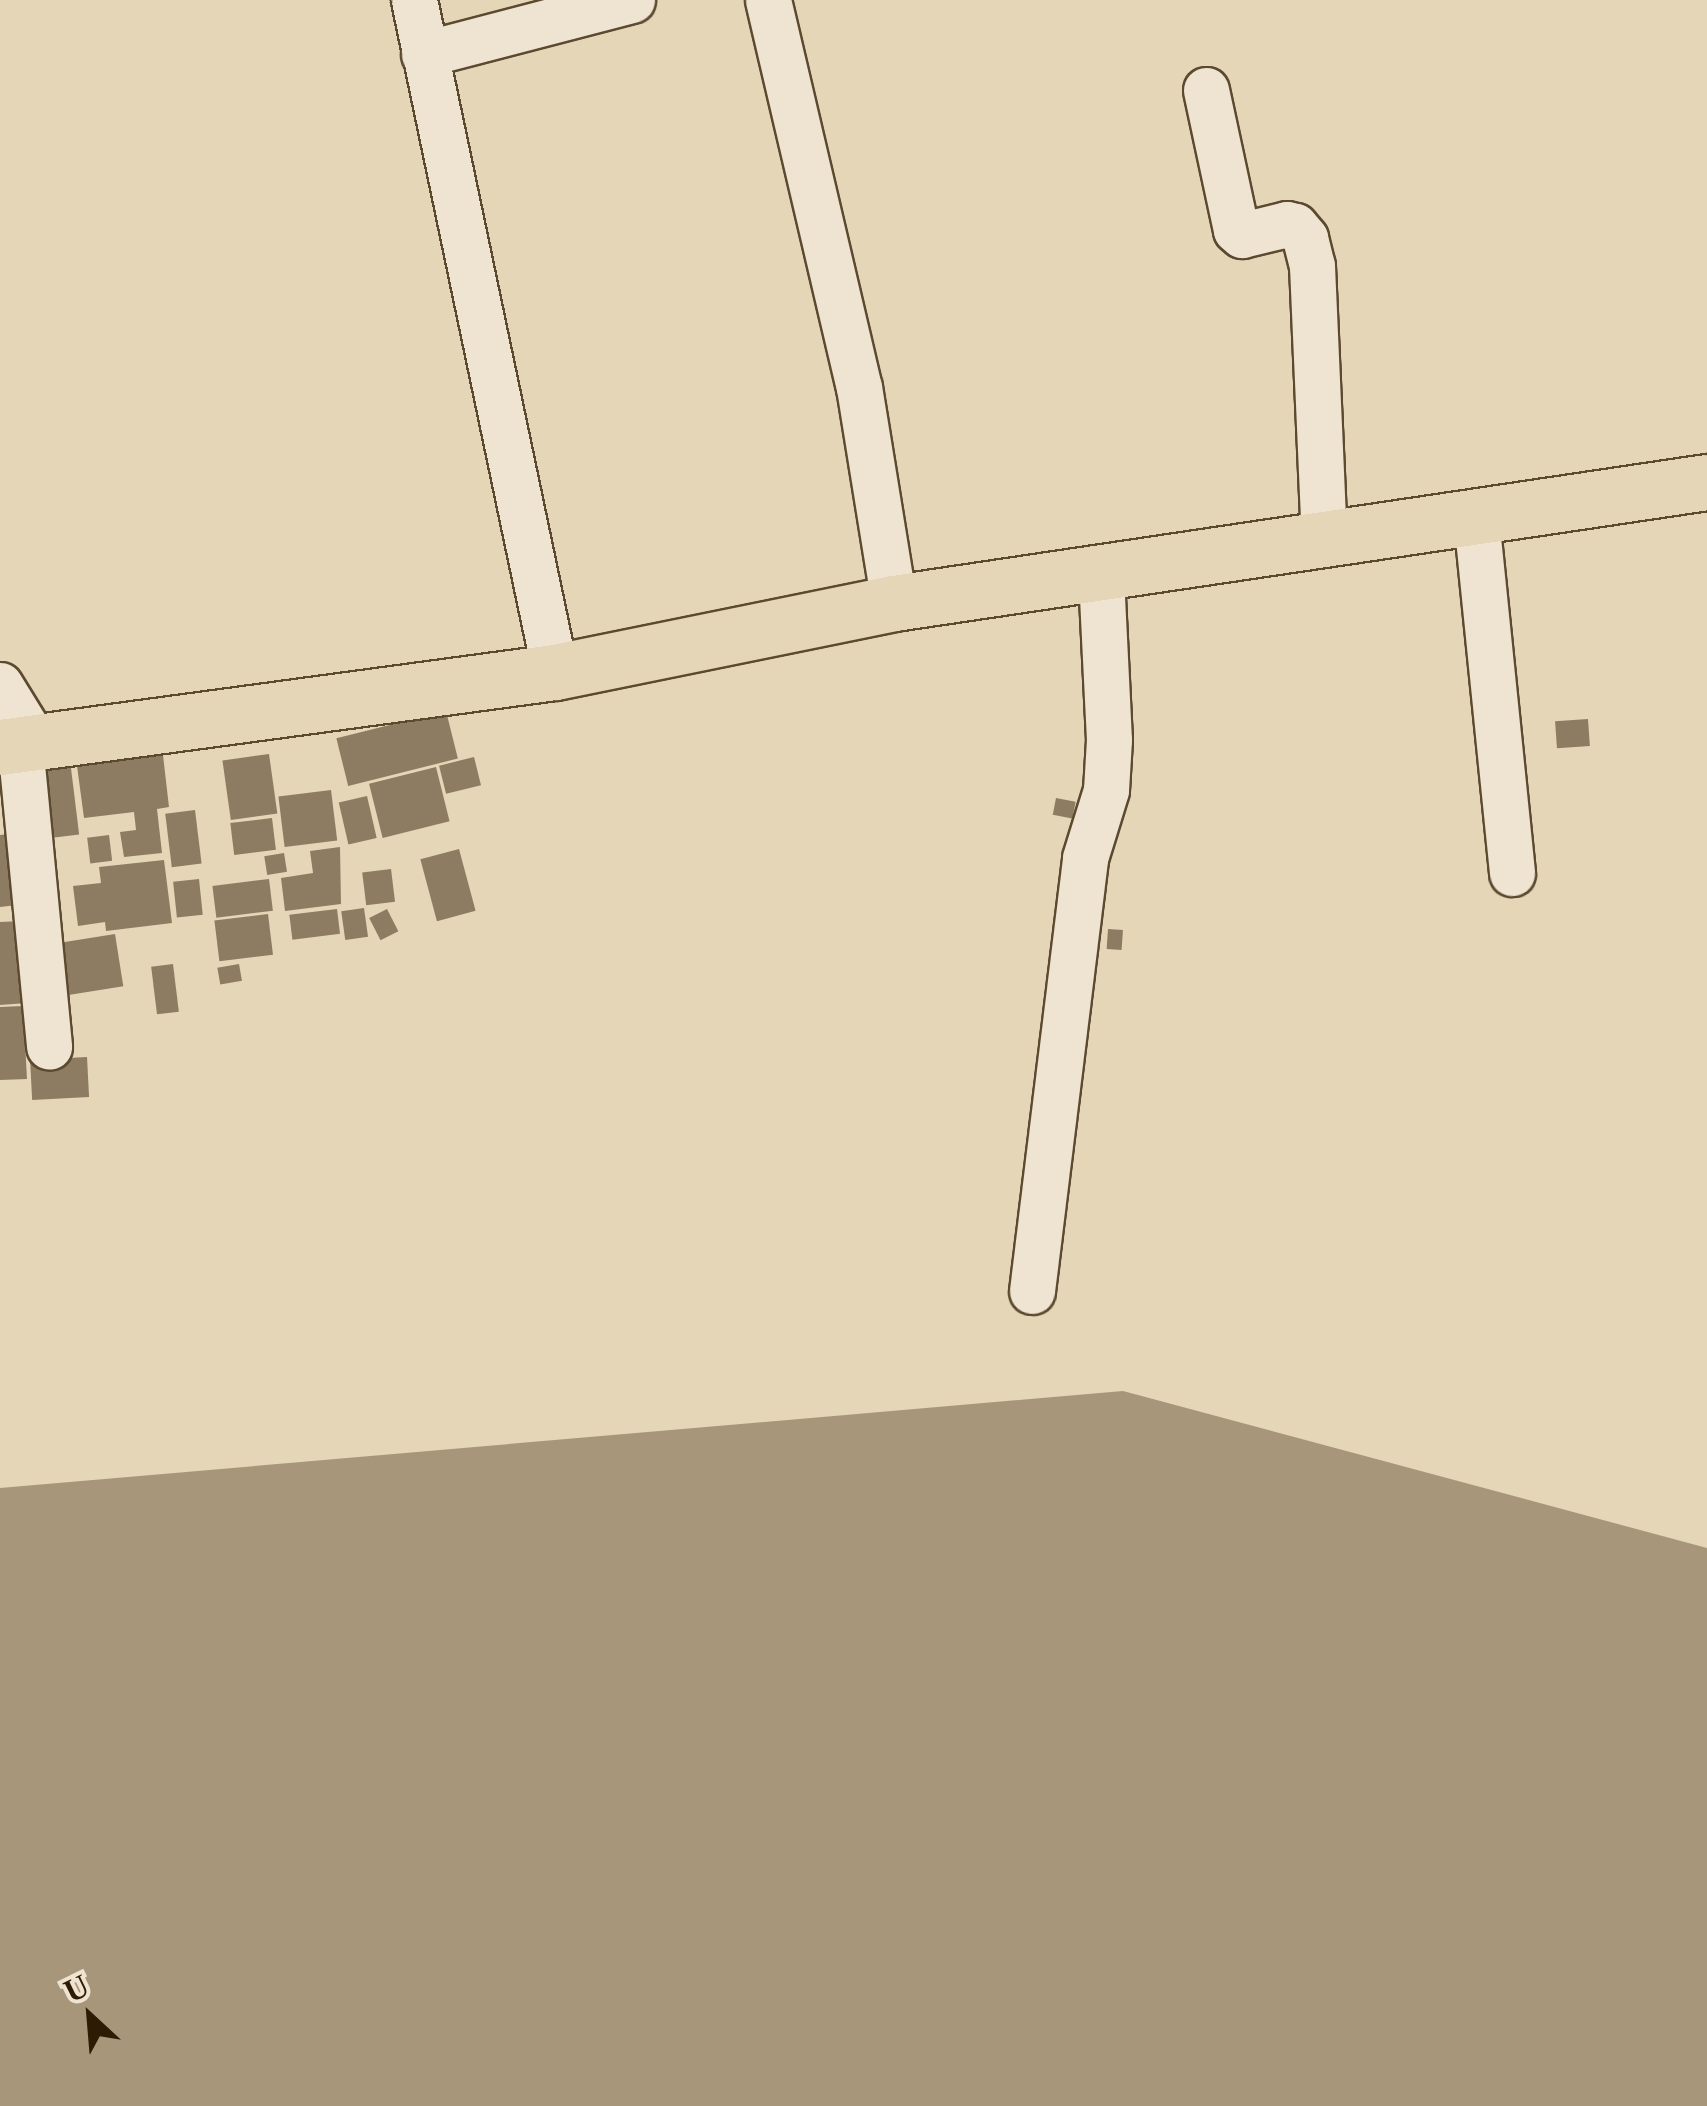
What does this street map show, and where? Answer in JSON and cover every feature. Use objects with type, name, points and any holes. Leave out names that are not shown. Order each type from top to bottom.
[{"type":"main road","points":[[18,744],[555,672],[894,603],[1707,482]]},
{"type":"street","points":[[414,0],[474,271],[555,672]]},
{"type":"street","points":[[424,54],[632,0]]},
{"type":"street","points":[[768,0],[859,386],[894,603]]},
{"type":"street","points":[[1206,90],[1236,230],[1242,235],[1287,224],[1295,226],[1305,238],[1312,266],[1324,542]]},
{"type":"street","points":[[1476,518],[1512,874]]},
{"type":"street","points":[[1032,1290],[1085,858],[1106,790],[1109,740],[1101,574]]},
{"type":"street","points":[[0,685],[18,744],[48,1047]]},
{"type":"shaded area","points":[[1123,1391],[1707,1548],[1707,2106],[0,2106],[0,1488]]},
{"type":"building","points":[[446,711],[458,759],[348,786],[336,738]]},
{"type":"building","points":[[1588,719],[1590,746],[1557,748],[1555,721]]},
{"type":"building","points":[[269,754],[277,813],[231,820],[222,761]]},
{"type":"building","points":[[163,755],[169,807],[157,809],[162,853],[124,857],[120,832],[136,830],[134,812],[84,818],[77,766]]},
{"type":"building","points":[[474,757],[481,785],[446,794],[439,766]]},
{"type":"building","points":[[70,760],[79,834],[48,838],[39,764]]},
{"type":"building","points":[[436,767],[450,821],[383,838],[369,784]]},
{"type":"building","points":[[331,790],[337,841],[285,847],[278,796]]},
{"type":"building","points":[[367,796],[377,838],[348,844],[339,803]]},
{"type":"building","points":[[1056,798],[1076,802],[1072,819],[1053,815]]},
{"type":"building","points":[[195,810],[202,864],[172,867],[165,814]]},
{"type":"building","points":[[272,818],[276,850],[234,855],[230,823]]},
{"type":"building","points":[[9,834],[17,905],[0,907],[0,835]]},
{"type":"building","points":[[109,835],[112,861],[90,863],[87,838]]},
{"type":"building","points":[[340,847],[341,904],[285,911],[281,878],[313,873],[310,851]]},
{"type":"building","points":[[459,849],[476,911],[437,921],[420,859]]},
{"type":"building","points":[[284,853],[287,872],[267,875],[264,856]]},
{"type":"building","points":[[164,860],[172,923],[106,931],[105,922],[78,926],[73,886],[101,883],[99,867]]},
{"type":"building","points":[[391,869],[395,902],[366,905],[362,873]]},
{"type":"building","points":[[199,879],[203,915],[177,918],[173,882]]},
{"type":"building","points":[[269,879],[273,911],[216,918],[212,886]]},
{"type":"building","points":[[364,908],[368,937],[345,940],[341,911]]},
{"type":"building","points":[[337,909],[340,934],[292,940],[289,915]]},
{"type":"building","points":[[387,909],[398,931],[381,940],[369,918]]},
{"type":"building","points":[[268,914],[273,955],[219,961],[214,921]]},
{"type":"building","points":[[22,921],[27,1003],[0,1005],[0,922]]},
{"type":"building","points":[[1108,929],[1123,930],[1122,950],[1107,949]]},
{"type":"building","points":[[115,934],[123,986],[59,997],[51,944]]},
{"type":"building","points":[[173,964],[179,1012],[157,1014],[151,967]]},
{"type":"building","points":[[239,964],[242,981],[220,985],[217,968]]},
{"type":"building","points":[[23,1006],[27,1079],[0,1080],[0,1007]]},
{"type":"building","points":[[87,1057],[89,1097],[32,1100],[30,1060]]}]
